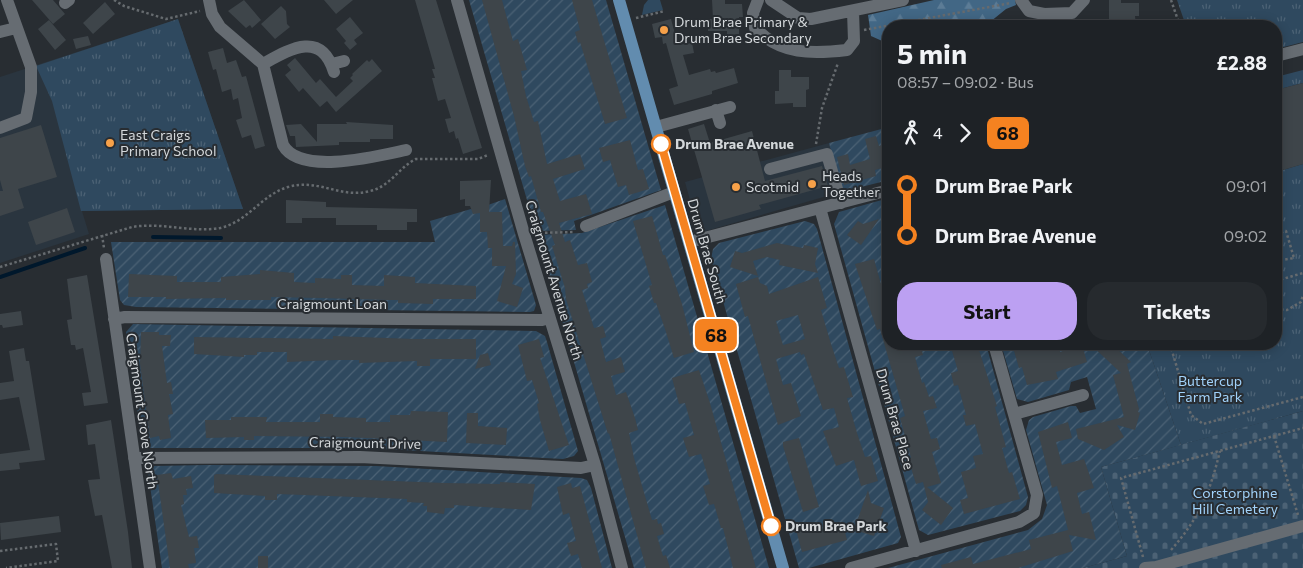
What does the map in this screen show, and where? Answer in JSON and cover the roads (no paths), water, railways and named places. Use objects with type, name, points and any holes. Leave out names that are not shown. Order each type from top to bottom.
[{"type":"main road","name":"Drum Brae South","points":[[620,0],[783,568]]},
{"type":"street","points":[[0,128],[26,118],[31,92],[31,67],[6,0]]},
{"type":"street","name":"Craigmount Avenue North","points":[[457,0],[524,234],[595,464],[622,568]]},
{"type":"street","points":[[758,0],[753,13],[756,28],[769,40],[805,53],[847,50],[854,42],[854,11]]},
{"type":"street","points":[[771,0],[798,18],[811,19],[901,0]]},
{"type":"street","points":[[1022,1],[1030,11],[1060,15],[1072,13],[1084,0]]},
{"type":"street","points":[[210,3],[212,14],[220,27],[264,64],[283,145],[290,155],[302,160],[330,161],[363,159],[406,150]]},
{"type":"street","points":[[0,32],[16,28]]},
{"type":"street","points":[[264,64],[291,50],[308,46],[318,48],[337,65]]},
{"type":"street","points":[[1282,54],[1303,49]]},
{"type":"street","points":[[656,127],[730,106]]},
{"type":"street","points":[[716,110],[720,123]]},
{"type":"street","points":[[770,169],[827,154],[840,203]]},
{"type":"street","points":[[586,226],[674,192]]},
{"type":"street","points":[[689,242],[882,192]]},
{"type":"street","name":"Drum Brae Place","points":[[820,208],[916,551]]},
{"type":"street","name":"Craigmount Grove North","points":[[106,259],[150,568]]},
{"type":"street","name":"Craigmount Loan","points":[[114,320],[125,317],[542,320],[549,318]]},
{"type":"street","points":[[851,568],[1019,522],[1034,513],[1037,495],[996,350]]},
{"type":"street","points":[[1014,414],[1083,396]]},
{"type":"street","name":"Craigmount Drive","points":[[134,458],[360,457],[581,468],[595,464]]},
{"type":"street","points":[[1149,568],[1302,526]]},
{"type":"waterway","points":[[153,237],[221,238]]},
{"type":"waterway","points":[[0,277],[85,248]]},
{"type":"place","name":"Drum Brae Primary & Drum Brae Secondary","points":[[664,30]]},
{"type":"place","name":"East Craigs Primary School","points":[[110,143]]},
{"type":"place","name":"Drum Brae Avenue","points":[[661,144]]},
{"type":"place","name":"Heads Together","points":[[812,184]]},
{"type":"place","name":"Scotmid","points":[[736,187]]},
{"type":"place","name":"Drum Brae Park","points":[[771,526]]},
{"type":"park label","name":"Buttercup Farm Park","points":[[1210,390]]},
{"type":"park label","name":"Corstorphine Hill Cemetery","points":[[1235,502]]}]
